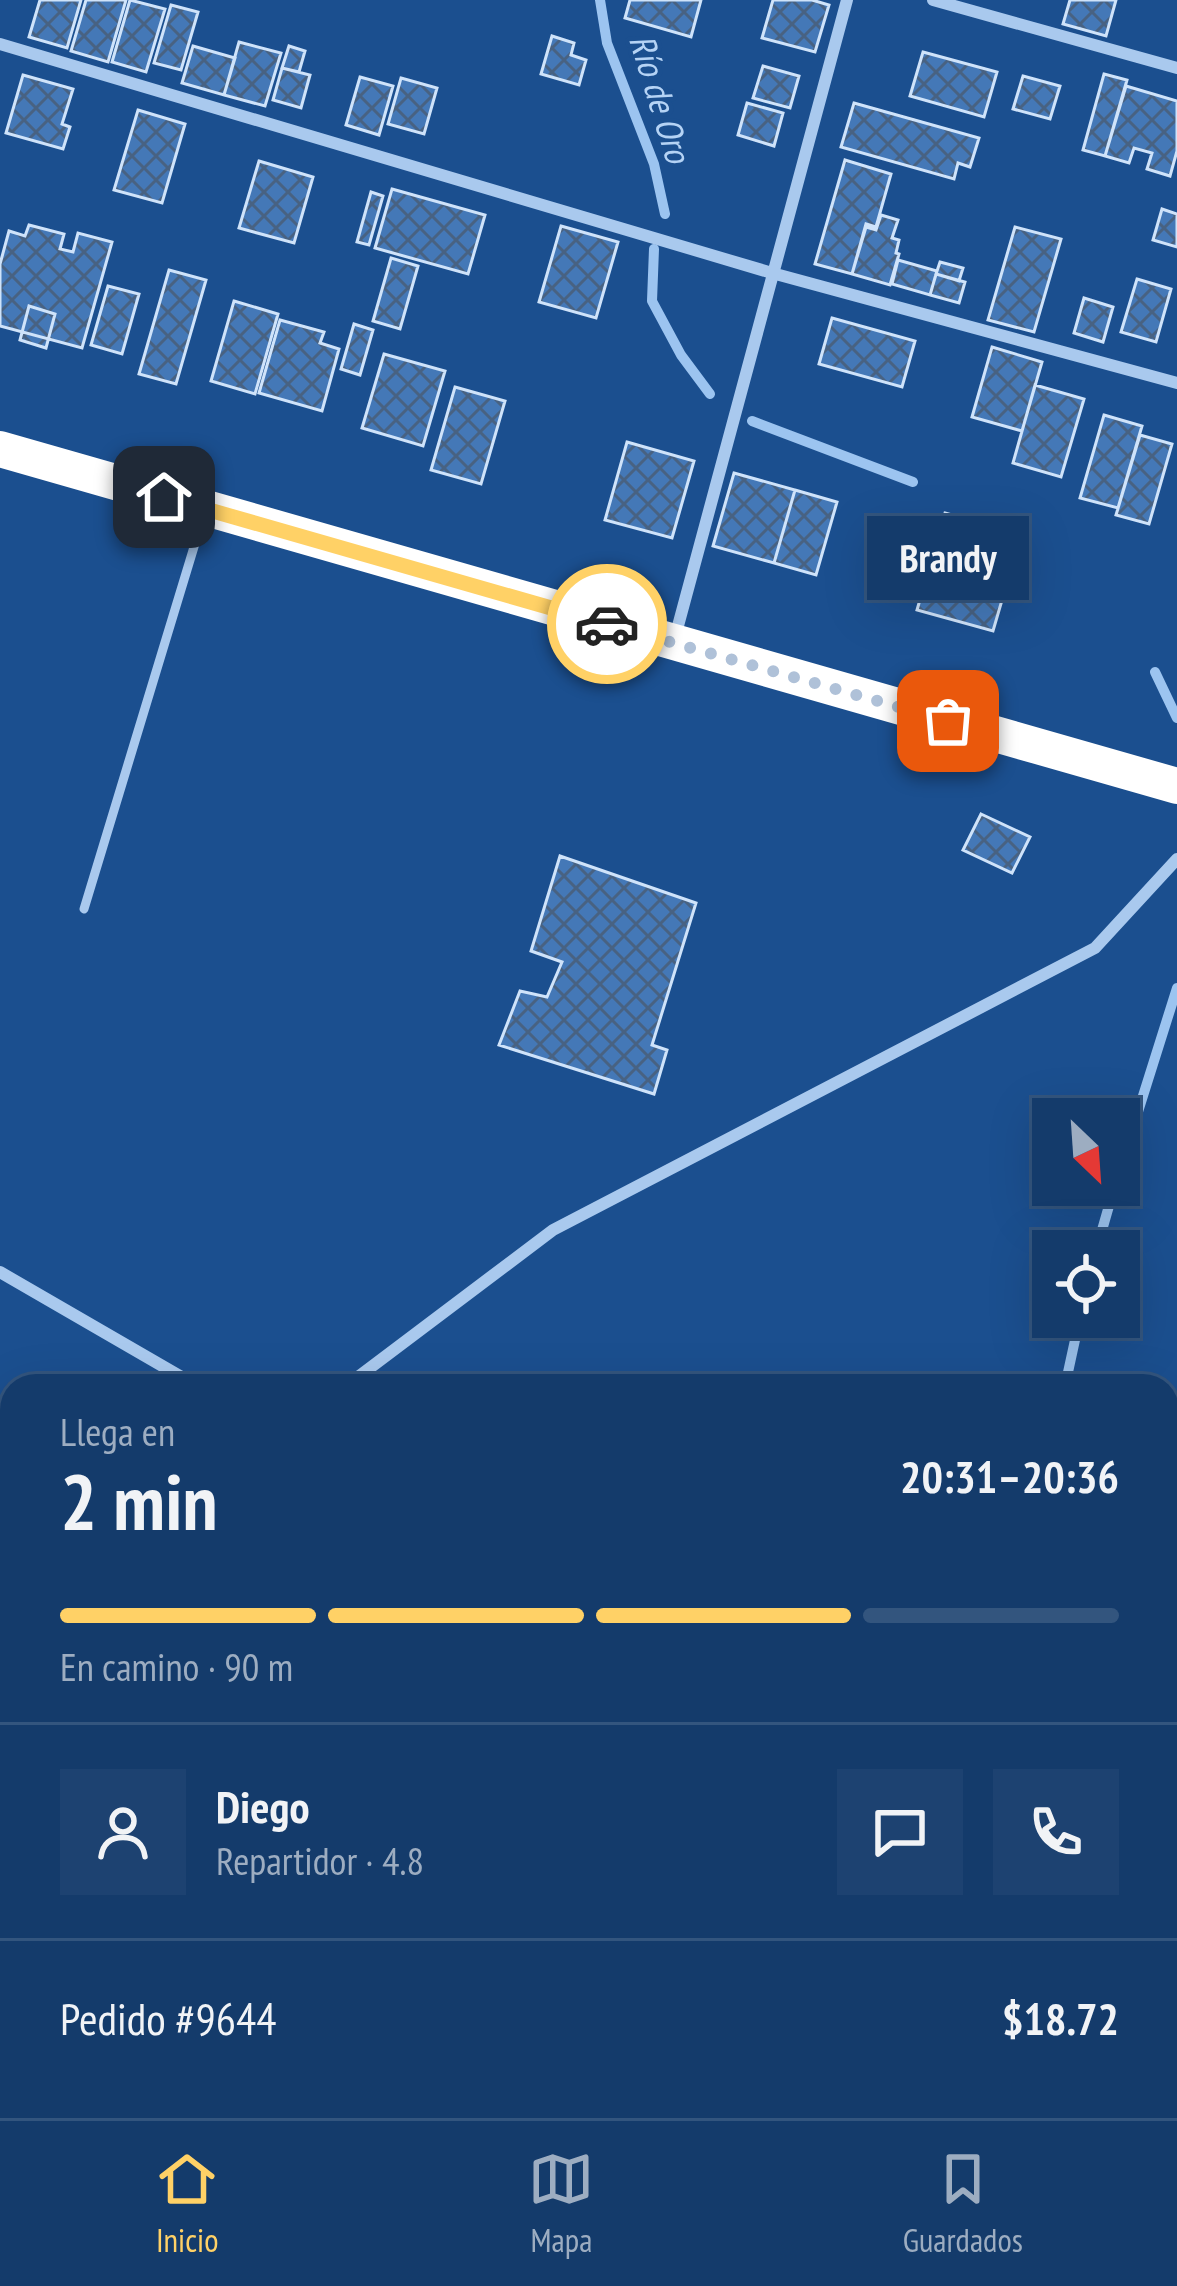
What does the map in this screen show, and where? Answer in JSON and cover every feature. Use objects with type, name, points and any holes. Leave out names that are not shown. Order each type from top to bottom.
[{"type":"highway","points":[[0,449],[1177,786]]},
{"type":"street","points":[[673,644],[847,0]]},
{"type":"street","points":[[933,0],[1177,68]]},
{"type":"street","points":[[0,44],[772,273],[1177,383]]},
{"type":"street","points":[[362,1374],[554,1230],[1095,948],[1177,859]]},
{"type":"street","points":[[0,1272],[176,1374]]},
{"type":"lane","points":[[84,909],[205,508]]},
{"type":"building","points":[[40,0],[81,0],[67,48],[29,37]]},
{"type":"building","points":[[86,0],[126,0],[108,62],[71,51]]},
{"type":"building","points":[[130,0],[165,9],[146,72],[112,62]]},
{"type":"building","points":[[630,0],[701,0],[691,37],[625,18]]},
{"type":"building","points":[[773,0],[829,5],[815,52],[762,38]]},
{"type":"building","points":[[1070,0],[1116,0],[1106,36],[1063,24]]},
{"type":"building","points":[[171,5],[198,12],[181,70],[154,63]]},
{"type":"building","points":[[552,36],[574,43],[571,55],[586,60],[579,85],[541,74]]},
{"type":"building","points":[[239,42],[281,53],[265,106],[224,95]]},
{"type":"building","points":[[193,46],[235,58],[224,95],[182,83]]},
{"type":"building","points":[[289,46],[305,51],[299,72],[282,68]]},
{"type":"building","points":[[923,52],[997,72],[984,117],[910,96]]},
{"type":"building","points":[[763,66],[799,76],[790,108],[753,98]]},
{"type":"building","points":[[282,68],[310,75],[301,108],[273,100]]},
{"type":"building","points":[[1104,74],[1127,80],[1105,156],[1083,150]]},
{"type":"building","points":[[23,75],[73,89],[62,124],[70,127],[63,149],[6,133]]},
{"type":"building","points":[[1023,76],[1060,86],[1050,119],[1013,109]]},
{"type":"building","points":[[360,77],[393,86],[379,135],[346,125]]},
{"type":"building","points":[[401,78],[437,88],[424,134],[388,124]]},
{"type":"building","points":[[1126,86],[1177,101],[1177,151],[1170,176],[1147,169],[1152,153],[1134,148],[1129,163],[1105,156]]},
{"type":"building","points":[[747,103],[783,113],[774,146],[738,135]]},
{"type":"building","points":[[854,103],[979,138],[970,167],[958,163],[954,179],[841,147]]},
{"type":"building","points":[[138,110],[185,124],[162,203],[114,190]]},
{"type":"building","points":[[845,160],[891,174],[876,227],[866,224],[852,274],[815,264]]},
{"type":"building","points":[[259,161],[313,177],[294,243],[239,228]]},
{"type":"building","points":[[392,189],[485,215],[468,274],[375,248]]},
{"type":"building","points":[[371,192],[383,196],[369,245],[357,242]]},
{"type":"building","points":[[1162,209],[1177,214],[1177,247],[1153,240]]},
{"type":"building","points":[[881,215],[898,220],[892,238],[899,240],[899,254],[890,285],[852,274],[866,227],[876,230]]},
{"type":"building","points":[[29,225],[64,234],[60,249],[73,252],[78,233],[112,242],[82,348],[0,326],[0,264],[9,231],[25,236]]},
{"type":"building","points":[[561,226],[618,242],[596,318],[539,302]]},
{"type":"building","points":[[1015,227],[1061,239],[1034,332],[988,320]]},
{"type":"building","points":[[391,258],[418,266],[400,329],[373,321]]},
{"type":"building","points":[[898,260],[937,271],[930,295],[892,284]]},
{"type":"building","points":[[940,262],[963,268],[959,281],[936,274]]},
{"type":"building","points":[[169,270],[206,280],[176,384],[139,374]]},
{"type":"building","points":[[936,274],[965,282],[959,303],[930,295]]},
{"type":"building","points":[[1137,279],[1171,289],[1156,342],[1121,332]]},
{"type":"building","points":[[108,286],[139,294],[122,354],[91,345]]},
{"type":"building","points":[[1084,298],[1113,307],[1103,342],[1074,333]]},
{"type":"building","points":[[234,301],[278,314],[255,394],[211,381]]},
{"type":"building","points":[[29,306],[55,314],[46,348],[20,340]]},
{"type":"building","points":[[832,318],[915,341],[902,387],[819,364]]},
{"type":"building","points":[[280,320],[324,332],[320,343],[339,349],[322,411],[259,393]]},
{"type":"building","points":[[354,324],[373,330],[360,375],[341,369]]},
{"type":"building","points":[[992,347],[1042,362],[1022,431],[972,417]]},
{"type":"building","points":[[384,354],[445,371],[423,446],[362,428]]},
{"type":"building","points":[[1035,385],[1084,399],[1061,477],[1013,463]]},
{"type":"building","points":[[455,387],[505,401],[481,484],[431,470]]},
{"type":"building","points":[[1104,415],[1142,426],[1118,508],[1080,498]]},
{"type":"building","points":[[1140,435],[1172,444],[1149,524],[1116,515]]},
{"type":"building","points":[[627,442],[694,461],[672,538],[605,520]]},
{"type":"building","points":[[734,473],[795,490],[774,563],[713,546]]},
{"type":"building","points":[[795,490],[837,502],[816,575],[774,563]]},
{"type":"building","points":[[945,513],[1021,535],[993,631],[917,610]]},
{"type":"building","points":[[981,814],[1030,837],[1012,873],[963,850]]},
{"type":"building","points":[[560,856],[696,903],[652,1045],[667,1050],[654,1094],[499,1045],[520,991],[547,997],[562,962],[531,951]]},
{"type":"waterway","name":"Río de Oro","points":[[600,0],[607,43],[654,164],[665,214]]},
{"type":"waterway","name":"Río de Oro","points":[[654,249],[652,301],[681,355],[710,394]]},
{"type":"waterway","name":"Río de Oro","points":[[752,421],[913,482]]},
{"type":"waterway","name":"Río de Oro","points":[[1155,672],[1177,718]]},
{"type":"waterway","name":"Río de Oro","points":[[1140,1105],[1177,988]]},
{"type":"waterway","name":"Río de Oro","points":[[1102,1230],[1109,1206]]},
{"type":"waterway","name":"Río de Oro","points":[[1068,1374],[1075,1338]]},
{"type":"way so far","points":[[607,624],[948,721]]},
{"type":"place","name":"Brandy","points":[[948,721]]},
{"type":"route","points":[[164,497],[607,624]]}]
